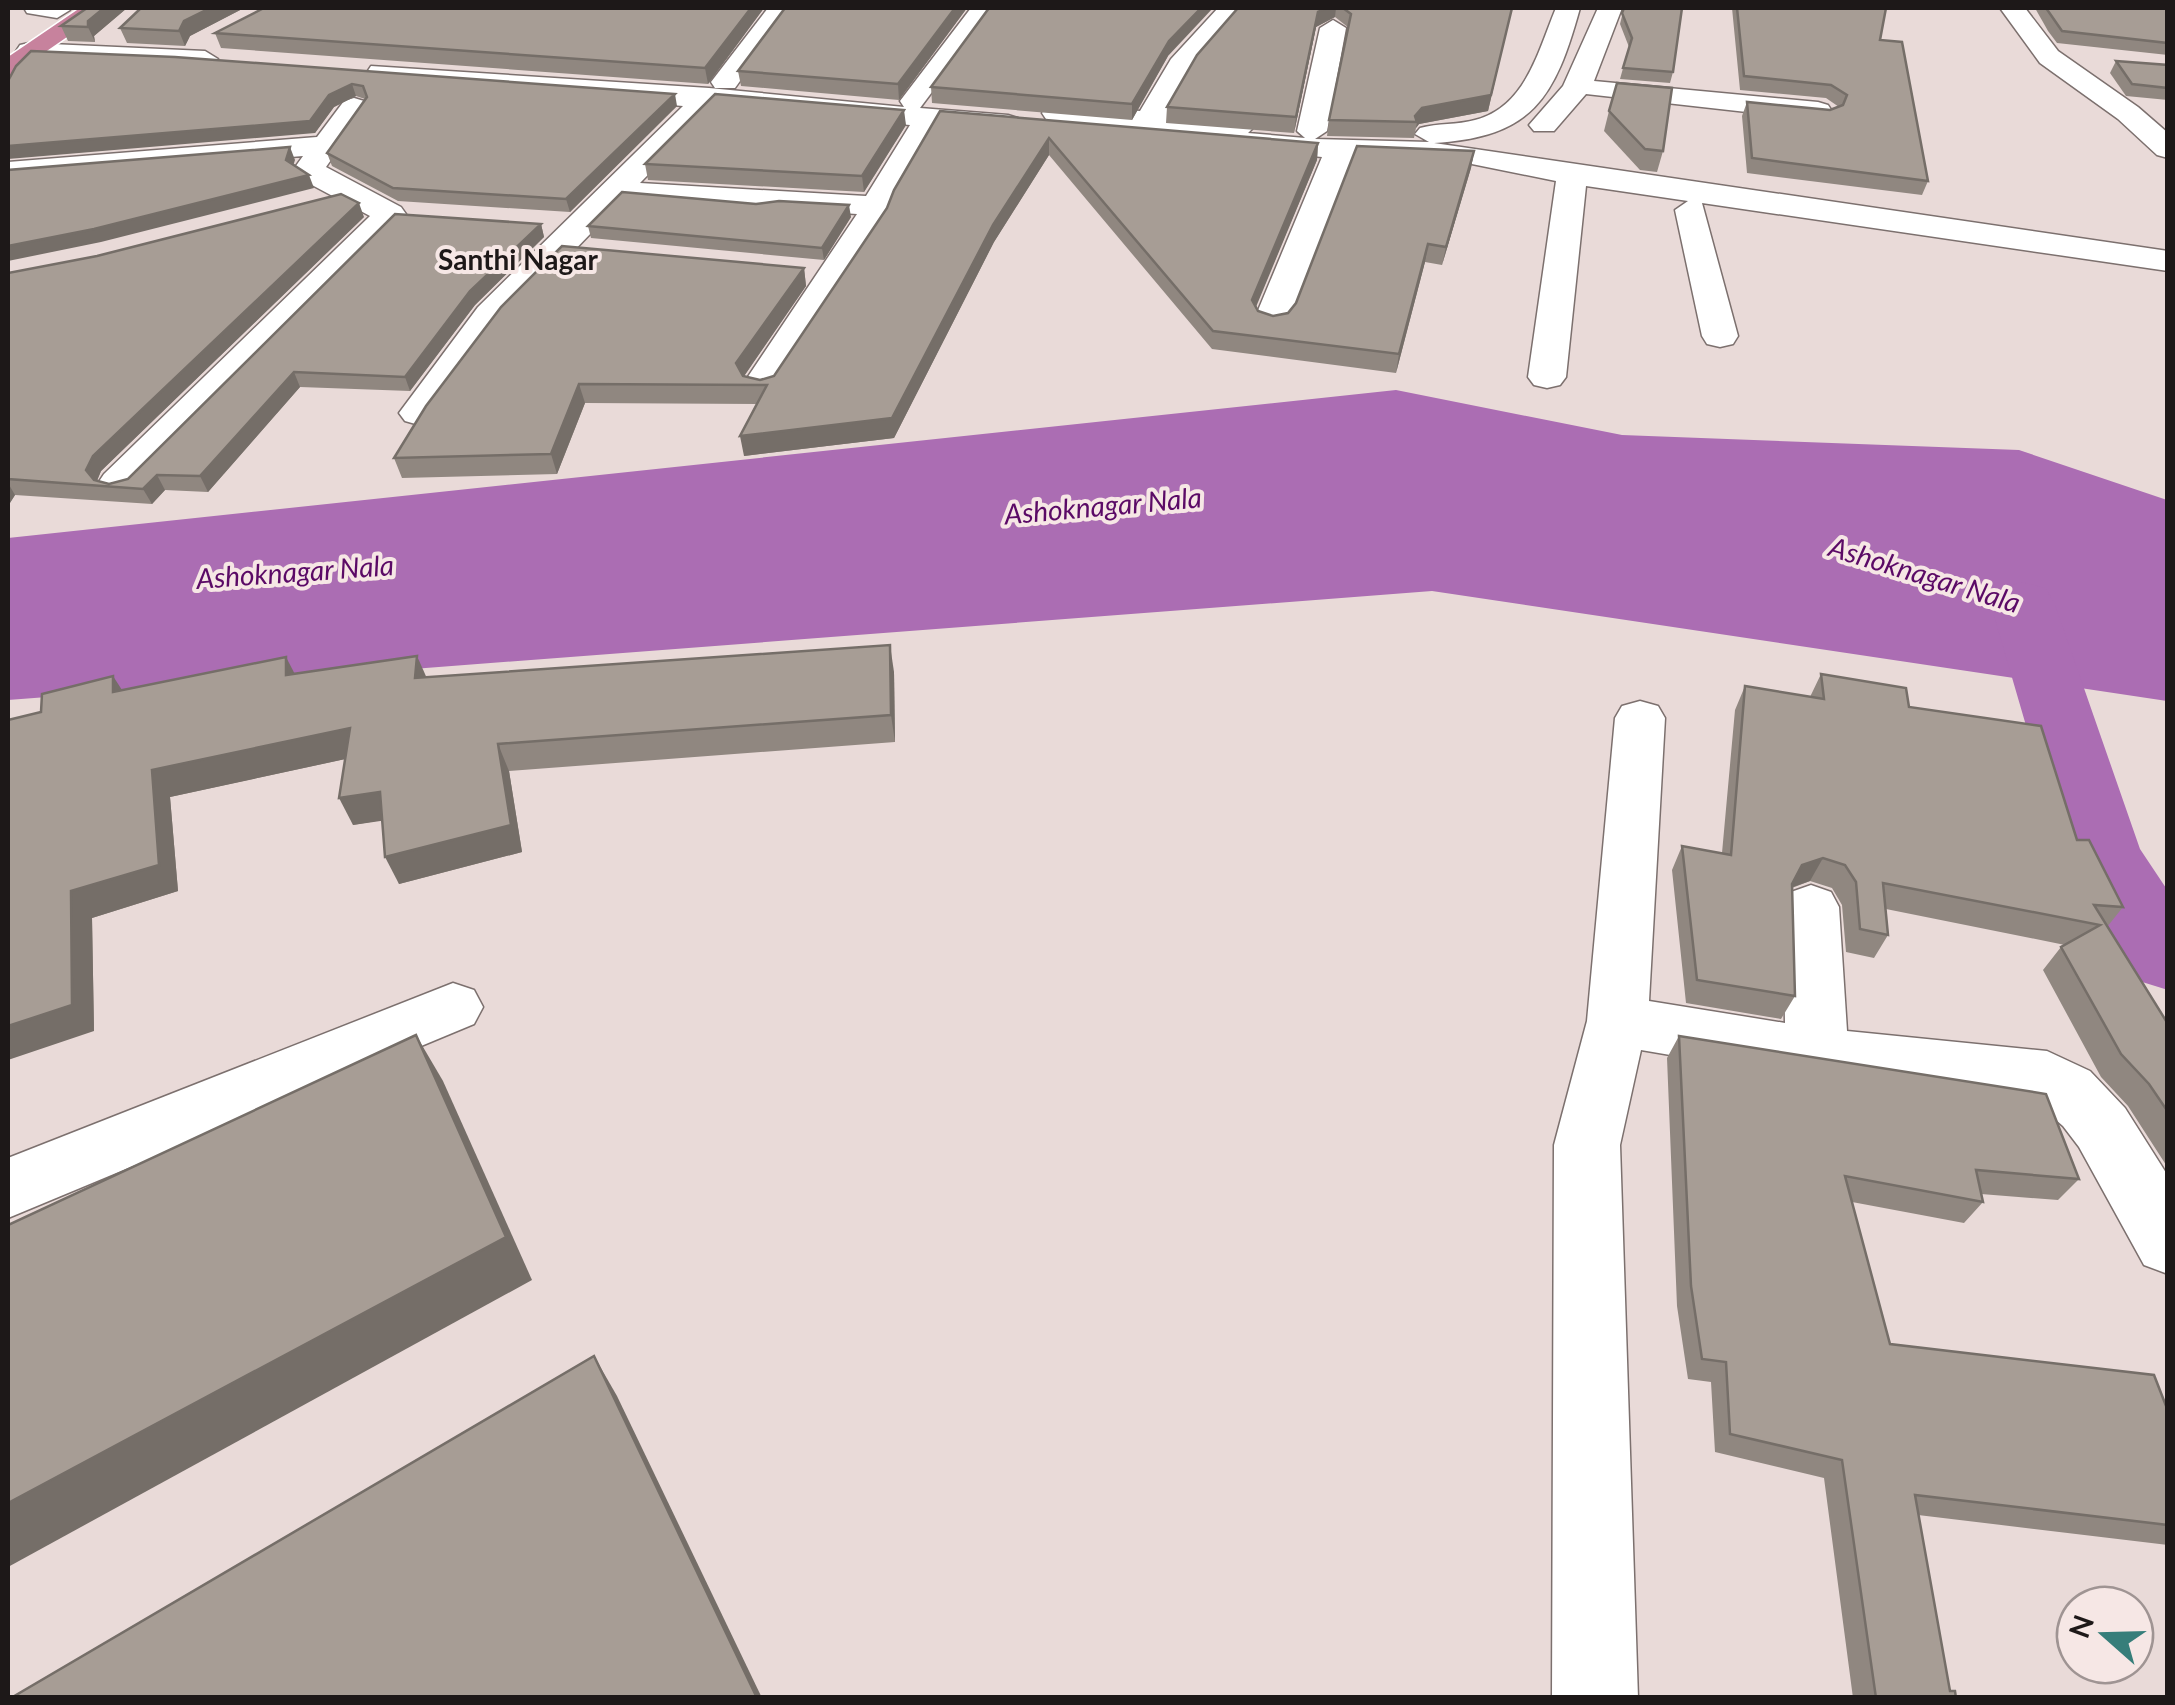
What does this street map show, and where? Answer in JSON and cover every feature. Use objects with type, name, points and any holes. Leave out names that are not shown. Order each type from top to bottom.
[{"type":"highway","points":[[8,72],[40,26],[97,8]]},
{"type":"street","points":[[419,413],[491,316],[717,89],[780,8]]},
{"type":"street","points":[[762,384],[870,224],[921,110],[984,8]]},
{"type":"street","points":[[921,110],[1148,120],[1326,140],[1476,130],[1514,116],[1549,64],[1568,8]]},
{"type":"street","points":[[1428,134],[1458,152],[1530,134],[1568,103],[1594,56],[1610,8]]},
{"type":"street","points":[[2012,8],[2049,57],[2128,113],[2168,149]]},
{"type":"street","points":[[1148,120],[1181,65],[1229,10]]},
{"type":"street","points":[[40,26],[116,34],[220,47],[40,26]]},
{"type":"street","points":[[1272,320],[1326,140],[1327,42],[1333,28]]},
{"type":"street","points":[[2049,57],[2108,61]]},
{"type":"street","points":[[356,63],[717,89],[921,110],[1458,152],[1691,210],[1800,219],[2110,285]]},
{"type":"street","points":[[114,83],[214,83]]},
{"type":"street","points":[[8,85],[43,84]]},
{"type":"street","points":[[1578,87],[1825,111]]},
{"type":"street","points":[[354,107],[308,170],[390,214],[428,216]]},
{"type":"street","points":[[2128,113],[2168,117]]},
{"type":"street","points":[[8,171],[328,144]]},
{"type":"street","points":[[1571,181],[2168,261]]},
{"type":"street","points":[[1547,377],[1571,181]]},
{"type":"street","points":[[614,190],[758,202],[781,198],[876,206]]},
{"type":"street","points":[[300,205],[350,193]]},
{"type":"street","points":[[1691,210],[1720,336]]},
{"type":"street","points":[[119,484],[390,214]]},
{"type":"street","points":[[796,271],[836,275]]},
{"type":"street","points":[[1595,1698],[1588,1146],[1617,1021],[1640,718]]},
{"type":"street","points":[[1811,907],[1817,1054]]},
{"type":"street","points":[[8,1188],[452,1008]]},
{"type":"street","points":[[1617,1021],[1817,1054],[2047,1077],[2070,1088],[2092,1110],[2168,1243]]},
{"type":"water","name":"Ashoknagar Nala","points":[[1396,390],[1622,435],[2019,450],[2167,500],[2167,701],[1432,591],[8,700],[8,538]]},
{"type":"building","points":[[87,8],[104,8],[88,21],[88,27],[61,26]]},
{"type":"building","points":[[141,8],[210,8],[184,21],[179,31],[120,28]]},
{"type":"building","points":[[264,8],[751,8],[705,68],[215,33]]},
{"type":"building","points":[[785,8],[955,8],[898,84],[738,71]]},
{"type":"building","points":[[989,8],[1201,8],[1169,41],[1132,104],[931,87]]},
{"type":"building","points":[[1238,8],[1327,8],[1318,12],[1296,117],[1167,107],[1197,55]]},
{"type":"building","points":[[1343,8],[1512,8],[1491,95],[1422,108],[1415,116],[1417,122],[1329,120],[1351,14]]},
{"type":"building","points":[[1624,8],[1682,8],[1673,72],[1623,68],[1632,38],[1622,13]]},
{"type":"building","points":[[1737,8],[1886,8],[1880,40],[1902,42],[1928,181],[1752,158],[1747,102],[1830,110],[1843,105],[1847,95],[1831,85],[1744,76]]},
{"type":"building","points":[[2046,8],[2168,8],[2168,43],[2062,31]]},
{"type":"building","points":[[31,51],[175,57],[675,94],[566,199],[393,188],[327,153],[367,97],[363,86],[352,84],[329,95],[310,121],[8,146],[8,81]]},
{"type":"building","points":[[2116,61],[2168,65],[2168,88],[2132,84]]},
{"type":"building","points":[[1617,83],[1672,88],[1663,151],[1645,149],[1609,111]]},
{"type":"building","points":[[715,94],[904,110],[862,176],[645,164]]},
{"type":"building","points":[[940,111],[1318,143],[1252,300],[1258,311],[1273,316],[1288,313],[1296,303],[1357,146],[1474,151],[1446,247],[1428,244],[1399,354],[1213,331],[1049,138],[993,225],[892,418],[740,436],[767,385],[579,384],[551,454],[394,458],[426,406],[501,307],[562,246],[804,268],[736,363],[743,376],[760,380],[774,376],[887,208]]},
{"type":"building","points":[[290,147],[286,160],[309,175],[94,229],[8,246],[8,170]]},
{"type":"building","points":[[622,192],[756,204],[779,201],[849,205],[822,248],[588,226]]},
{"type":"building","points":[[341,194],[359,203],[93,456],[86,470],[94,480],[109,484],[128,479],[395,214],[541,224],[470,291],[405,377],[294,372],[200,476],[157,475],[143,489],[8,479],[8,273],[97,256]]},
{"type":"building","points":[[890,645],[891,715],[498,744],[511,825],[385,857],[380,792],[339,798],[350,728],[152,770],[159,865],[71,891],[72,1005],[8,1026],[8,720],[41,712],[42,694],[113,676],[113,692],[286,657],[286,675],[417,656],[415,678]]},
{"type":"building","points":[[1821,674],[1906,688],[1909,707],[2041,726],[2077,840],[2089,840],[2123,907],[2094,905],[2168,1024],[2168,1112],[2121,1054],[2061,947],[2100,925],[1883,883],[1888,935],[1860,929],[1856,882],[1845,865],[1823,858],[1802,865],[1792,884],[1795,996],[1697,980],[1682,846],[1731,855],[1745,686],[1824,699]]},
{"type":"building","points":[[416,1035],[506,1237],[8,1503],[8,1225]]},
{"type":"building","points":[[1679,1036],[2046,1094],[2079,1179],[1976,1170],[1983,1202],[1845,1176],[1890,1344],[2154,1375],[2168,1411],[2168,1525],[1915,1495],[1950,1691],[1955,1691],[1956,1698],[1876,1698],[1842,1460],[1730,1434],[1726,1362],[1702,1359],[1691,1286]]},
{"type":"building","points":[[594,1356],[757,1698],[11,1698]]},
{"type":"waterway","name":"Ashoknagar Nala","points":[[2022,602],[2103,856],[2168,958]]},
{"type":"district","name":"Santhi Nagar","points":[[518,259]]}]
